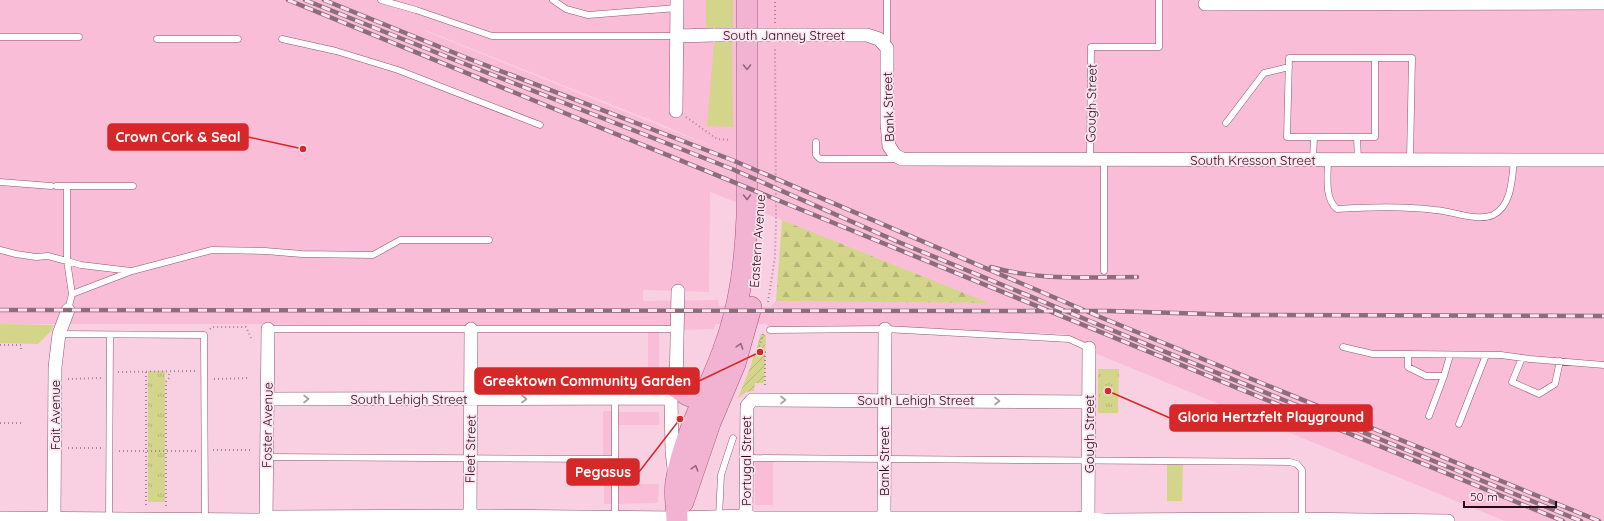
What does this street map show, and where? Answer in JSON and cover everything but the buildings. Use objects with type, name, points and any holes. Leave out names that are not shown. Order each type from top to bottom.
[{"type":"main road","name":"Eastern Avenue","points":[[677,519],[676,483],[685,444],[723,351],[734,317],[742,284],[746,252],[747,0]]},
{"type":"main road","name":"Eastern Avenue","points":[[677,519],[710,423],[735,364],[751,307],[757,273],[761,192],[761,0]]},
{"type":"main road","points":[[673,393],[684,394],[691,397],[704,397]]},
{"type":"street","points":[[1205,4],[1424,2],[1604,3]]},
{"type":"street","points":[[676,111],[677,4]]},
{"type":"street","name":"South Janney Street","points":[[676,36],[867,35],[879,39],[887,48]]},
{"type":"street","name":"Bank Street","points":[[887,48],[887,123],[889,146],[895,155],[902,160]]},
{"type":"street","name":"South Kresson Street","points":[[902,160],[1604,160]]},
{"type":"street","name":"Eastern Avenue","points":[[676,483],[672,451],[678,290]]},
{"type":"street","name":"Fait Avenue","points":[[54,520],[55,367],[58,334],[68,310]]},
{"type":"street","name":"Foster Avenue","points":[[266,520],[268,329]]},
{"type":"street","name":"Fleet Street","points":[[470,518],[471,329]]},
{"type":"street","name":"Bank Street","points":[[884,519],[885,329]]},
{"type":"street","name":"Gough Street","points":[[1088,519],[1089,348]]},
{"type":"street","name":"South Lehigh Street","points":[[267,399],[615,398],[673,393]]},
{"type":"street","name":"South Lehigh Street","points":[[746,406],[752,400],[1089,402]]},
{"type":"street","name":"Portugal Street","points":[[746,406],[746,458],[752,518]]},
{"type":"street","points":[[0,518],[54,520],[266,520],[279,517],[615,519],[719,517],[1448,521]]},
{"type":"lane","points":[[381,0],[416,10],[492,36],[676,36]]},
{"type":"lane","points":[[553,0],[566,9],[588,15],[677,4]]},
{"type":"lane","points":[[887,0],[887,48]]},
{"type":"lane","name":"Gough Street","points":[[1090,160],[1091,47],[1159,47],[1159,0]]},
{"type":"lane","points":[[0,37],[79,37]]},
{"type":"lane","points":[[157,39],[238,39]]},
{"type":"lane","points":[[282,39],[336,51],[398,70],[540,125]]},
{"type":"lane","points":[[1375,58],[1375,137],[1287,137],[1289,58],[1375,58],[1412,58],[1410,159]]},
{"type":"lane","points":[[1226,123],[1264,73],[1289,67]]},
{"type":"lane","points":[[1313,160],[1314,137]]},
{"type":"lane","points":[[1357,137],[1358,160]]},
{"type":"lane","points":[[816,142],[816,155],[820,160],[902,160]]},
{"type":"lane","points":[[1104,160],[1104,271]]},
{"type":"lane","points":[[1328,160],[1329,195],[1331,204],[1337,209],[1367,207],[1436,210],[1475,217],[1492,215],[1500,210],[1509,197],[1514,160]]},
{"type":"lane","points":[[0,182],[53,186],[133,186]]},
{"type":"lane","points":[[67,186],[67,261],[72,294],[68,310]]},
{"type":"lane","points":[[72,294],[132,272],[212,250],[265,251],[302,254],[373,255],[400,240],[489,240]]},
{"type":"lane","points":[[0,250],[36,257],[48,256],[81,265],[132,272]]},
{"type":"lane","points":[[268,329],[677,329]]},
{"type":"lane","points":[[770,330],[885,329],[1068,339],[1089,348]]},
{"type":"lane","points":[[58,334],[204,335],[205,520]]},
{"type":"lane","points":[[109,520],[110,334]]},
{"type":"lane","points":[[1343,347],[1373,354],[1501,355],[1604,365]]},
{"type":"lane","points":[[1408,354],[1408,367],[1426,376],[1444,376]]},
{"type":"lane","points":[[1429,416],[1444,376],[1450,354]]},
{"type":"lane","points":[[1459,424],[1486,355]]},
{"type":"lane","points":[[1522,358],[1512,382],[1539,394],[1554,384],[1560,361]]},
{"type":"lane","points":[[615,398],[615,519]]},
{"type":"lane","points":[[719,517],[721,475],[733,438]]},
{"type":"lane","points":[[266,457],[615,459]]},
{"type":"lane","points":[[746,458],[1290,462],[1297,464],[1302,470],[1306,520]]},
{"type":"path","points":[[676,111],[717,139],[732,140]]},
{"type":"path","points":[[204,335],[212,327],[246,327],[251,338]]},
{"type":"path","points":[[764,387],[765,352],[758,350],[763,334],[770,330]]},
{"type":"path","points":[[0,344],[21,345],[21,351]]},
{"type":"path","points":[[68,378],[146,372],[205,371]]},
{"type":"path","points":[[146,372],[146,506]]},
{"type":"path","points":[[166,506],[166,382],[169,378],[169,372]]},
{"type":"path","points":[[205,380],[250,378]]},
{"type":"path","points":[[0,423],[21,423]]},
{"type":"path","points":[[68,448],[250,450]]},
{"type":"shaded area","points":[[0,0],[1604,0],[1604,521],[1505,521],[1097,354],[1065,334],[770,327],[766,324],[716,324],[714,329],[656,331],[659,332],[659,387],[648,387],[648,331],[258,324],[0,324]],"holes":[[[425,31],[658,123],[713,147]],[[710,192],[782,220],[988,303],[776,301],[770,307],[719,306],[718,300],[643,301],[643,290],[709,292]]]},
{"type":"shaded area","points":[[603,411],[613,411],[612,455],[603,456]]},
{"type":"shaded area","points":[[618,412],[659,412],[659,425],[618,425]]},
{"type":"shaded area","points":[[755,460],[773,460],[773,505],[755,505]]},
{"type":"shaded area","points":[[604,462],[613,462],[613,504],[604,504]]},
{"type":"shaded area","points":[[616,484],[659,484],[658,503],[615,504]]},
{"type":"green space","points":[[706,0],[733,0],[733,31],[706,31]]},
{"type":"green space","points":[[732,40],[733,127],[707,126],[714,43]]},
{"type":"green space","points":[[782,220],[989,303],[776,301]]},
{"type":"green space","points":[[0,324],[54,325],[52,330],[38,344],[0,343]]},
{"type":"green space","points":[[761,334],[766,335],[764,383],[755,383],[754,391],[746,392],[738,398],[750,368]]},
{"type":"green space","points":[[1098,369],[1119,369],[1118,413],[1098,413]]},
{"type":"green space","points":[[148,371],[165,371],[165,502],[148,502]]},
{"type":"green space","points":[[1167,464],[1183,465],[1182,501],[1167,501]]},
{"type":"railway","points":[[288,0],[1563,521]]},
{"type":"railway","points":[[305,0],[732,169],[896,241],[1581,521]]},
{"type":"railway","points":[[324,0],[467,58],[732,160],[1100,317],[1599,521]]},
{"type":"railway","points":[[991,267],[1045,276],[1082,278],[1137,277]]},
{"type":"railway","points":[[0,310],[1109,311],[1241,315],[1604,316]]},
{"type":"place","name":"Crown Cork & Seal","points":[[303,149]]},
{"type":"place","name":"Greektown Community Garden","points":[[760,352]]},
{"type":"place","name":"Gloria Hertzfelt Playground","points":[[1108,391]]},
{"type":"place","name":"Pegasus","points":[[680,419]]}]
